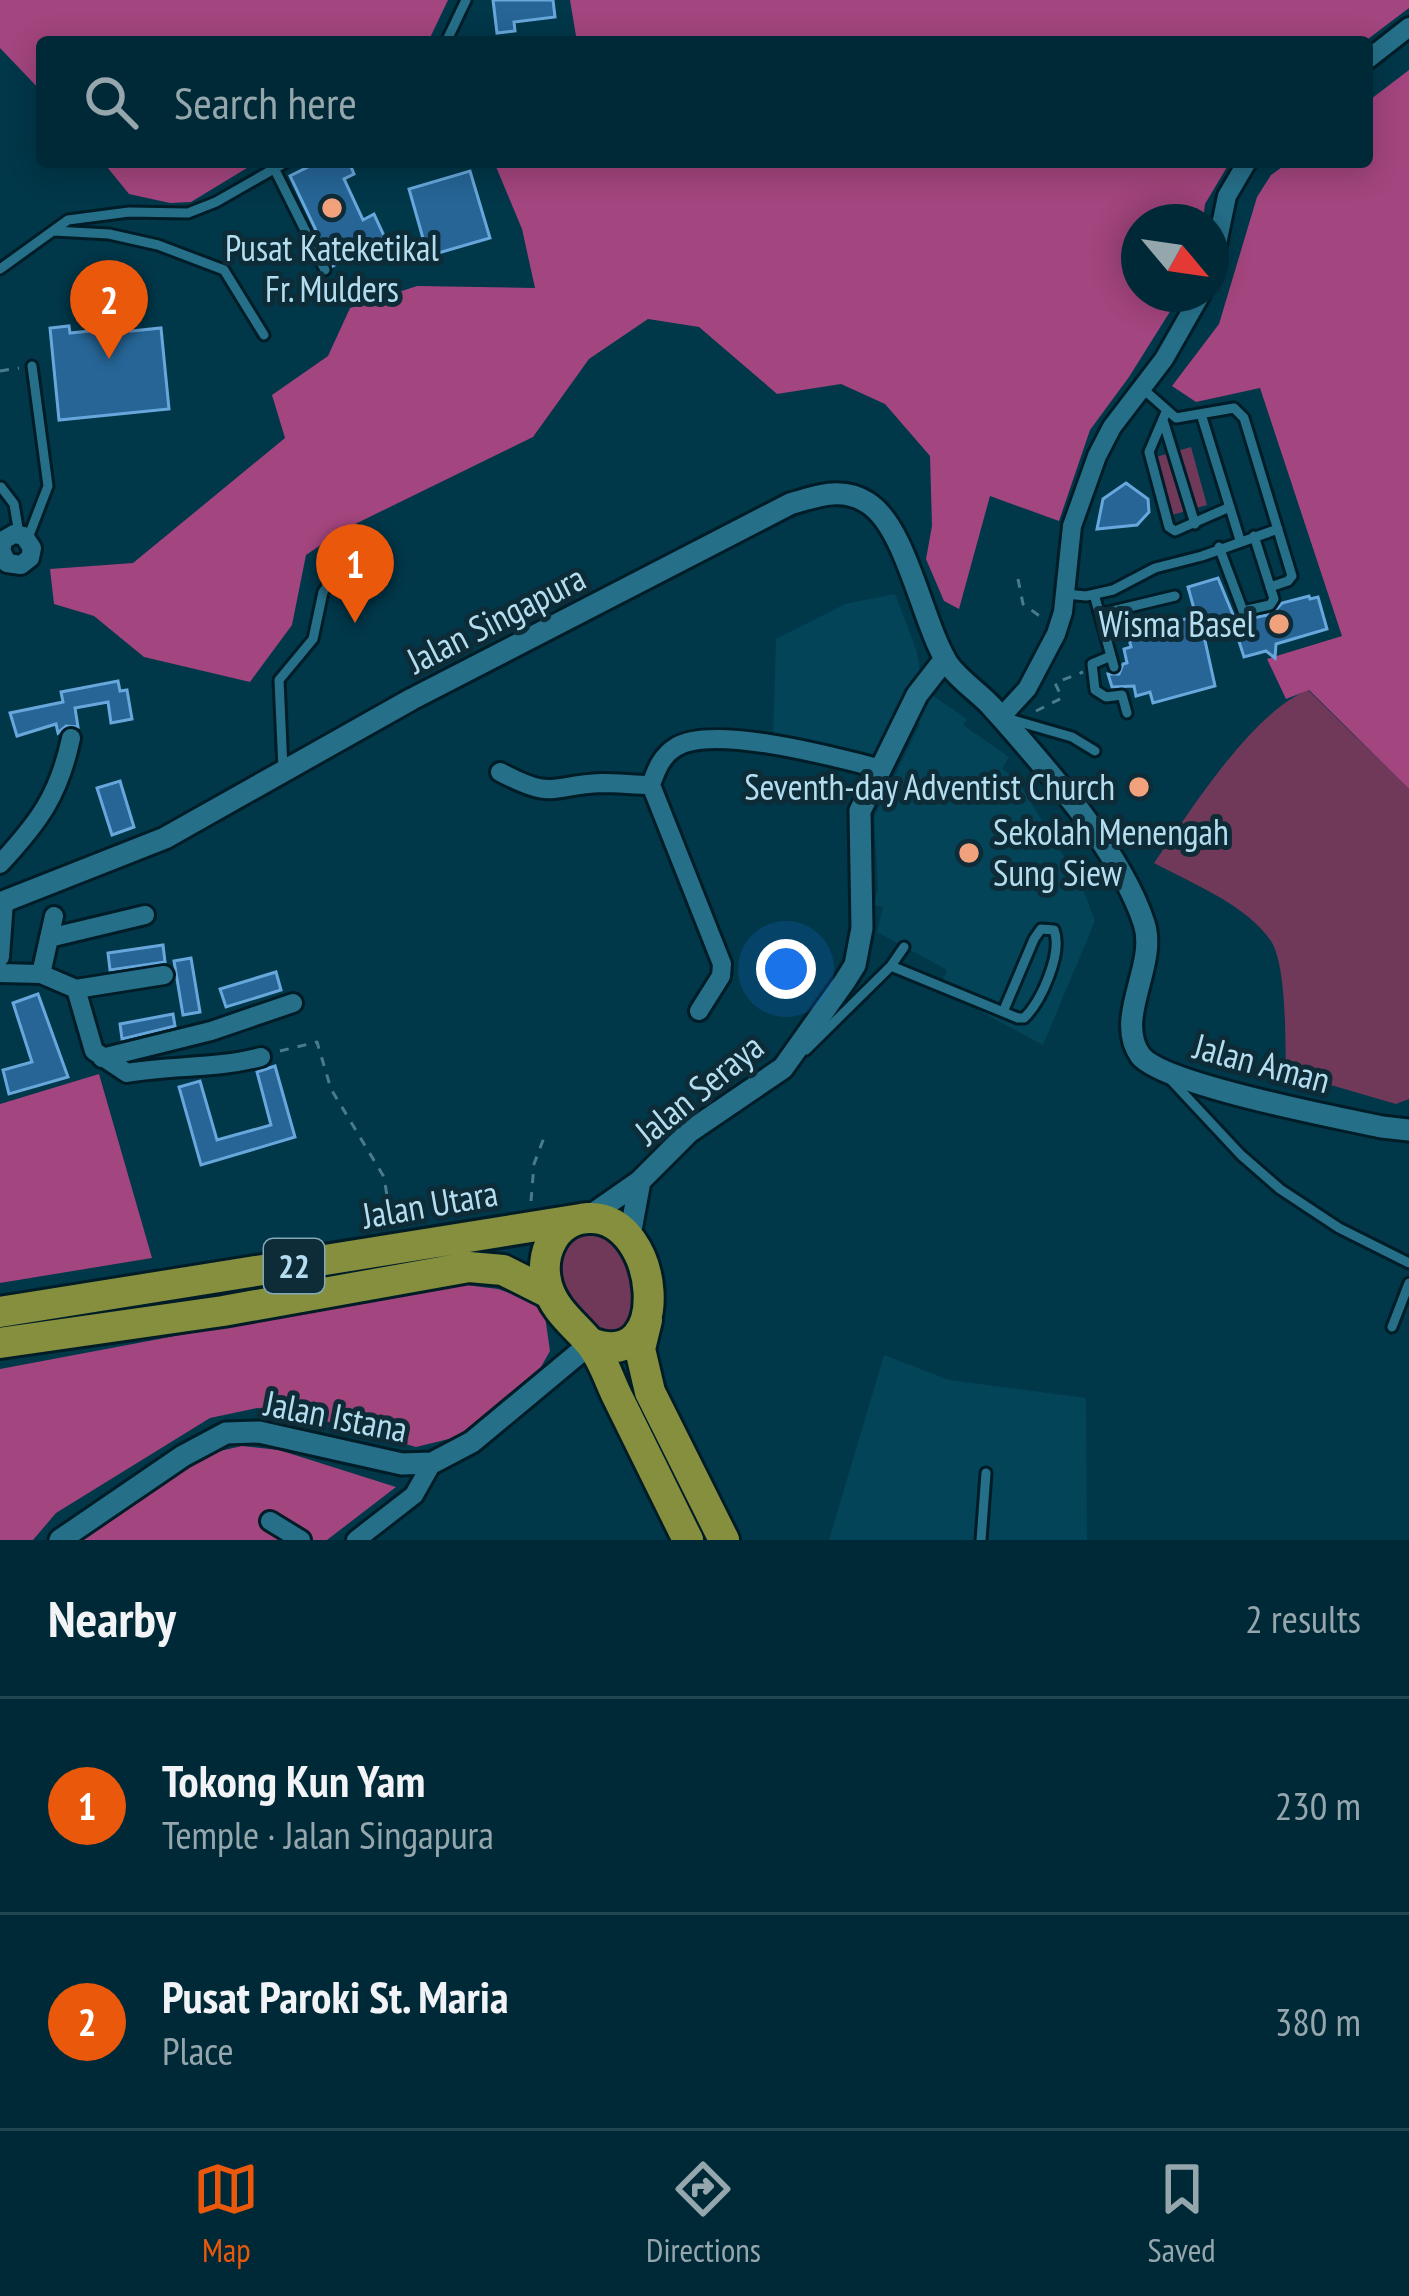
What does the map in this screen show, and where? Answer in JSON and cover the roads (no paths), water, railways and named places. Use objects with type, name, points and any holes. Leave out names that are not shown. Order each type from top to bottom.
[{"type":"highway","points":[[549,1293],[544,1265],[552,1238],[562,1227],[587,1217],[610,1224],[629,1240],[649,1284],[640,1349],[650,1392],[724,1540]]},
{"type":"highway","name":"Jalan Utara","points":[[0,1312],[587,1217]]},
{"type":"highway","name":"Jalan Utara","points":[[0,1343],[223,1311],[470,1267],[503,1270],[549,1293]]},
{"type":"highway","name":"22","points":[[549,1293],[571,1325],[591,1343],[688,1540]]},
{"type":"highway","points":[[591,1343],[605,1349],[627,1344],[646,1320]]},
{"type":"street","points":[[1373,56],[1409,27]]},
{"type":"street","points":[[1224,204],[1243,168]]},
{"type":"street","points":[[1001,717],[1027,689],[1058,627],[1077,508],[1112,427],[1190,312]]},
{"type":"street","name":"Jalan Singapura","points":[[2,902],[164,838],[283,769],[790,504],[831,492],[867,501],[891,527],[945,659]]},
{"type":"street","points":[[12,539],[32,548],[26,562],[4,563],[2,555],[12,539]]},
{"type":"street","name":"Jalan Aman","points":[[945,659],[1001,717],[1102,842],[1144,921],[1149,943],[1132,1036],[1139,1054],[1163,1070],[1342,1118],[1409,1130]]},
{"type":"street","name":"Jalan Seraya","points":[[587,1217],[640,1180],[689,1132],[783,1068],[855,964],[862,928],[858,824],[878,768],[916,695],[945,659]]},
{"type":"street","points":[[699,1010],[721,976],[722,964],[652,785],[657,767],[672,748],[714,738],[878,768]]},
{"type":"street","points":[[0,864],[40,819],[63,777],[71,739]]},
{"type":"street","points":[[500,772],[549,792],[602,783],[652,785]]},
{"type":"street","points":[[0,957],[2,902]]},
{"type":"street","points":[[49,938],[145,915]]},
{"type":"street","points":[[41,974],[54,916]]},
{"type":"street","points":[[0,973],[41,974],[76,989],[164,975]]},
{"type":"street","points":[[76,989],[90,1042],[102,1058],[127,1073],[175,1065],[225,1067],[261,1057]]},
{"type":"street","points":[[102,1058],[293,1004]]},
{"type":"street","name":"Jalan Seraya","points":[[629,1240],[640,1180]]},
{"type":"street","name":"Jalan Istana","points":[[60,1540],[183,1456],[226,1433],[259,1432],[401,1464],[432,1463],[472,1442],[591,1343]]},
{"type":"street","points":[[356,1540],[414,1495],[432,1463]]},
{"type":"street","points":[[269,1521],[301,1540]]},
{"type":"lane","points":[[449,36],[466,0]]},
{"type":"lane","points":[[0,269],[51,230],[82,215],[188,213],[278,168]]},
{"type":"lane","points":[[275,170],[325,270]]},
{"type":"lane","points":[[51,230],[109,234],[158,245],[224,270],[264,335]]},
{"type":"lane","points":[[12,539],[48,486],[32,366]]},
{"type":"lane","points":[[1142,388],[1164,415],[1195,524]]},
{"type":"lane","points":[[1164,415],[1185,419],[1222,408],[1240,412],[1292,576],[1270,587]]},
{"type":"lane","points":[[1201,414],[1240,540]]},
{"type":"lane","points":[[1164,415],[1150,459],[1169,527],[1175,531],[1230,507]]},
{"type":"lane","points":[[0,487],[14,504],[12,539]]},
{"type":"lane","points":[[1066,594],[1113,590],[1155,568],[1278,529]]},
{"type":"lane","points":[[1219,547],[1243,610],[1273,603],[1253,536]]},
{"type":"lane","points":[[283,769],[280,680],[313,639],[322,592],[332,579]]},
{"type":"lane","points":[[1094,594],[1113,661],[1096,661],[1091,669],[1097,693],[1106,697],[1122,692],[1127,713]]},
{"type":"lane","points":[[1100,614],[1175,596]]},
{"type":"lane","points":[[1001,717],[1064,734],[1095,751]]},
{"type":"lane","points":[[891,966],[1003,1012],[1018,1018],[1030,1014],[1058,946],[1054,930],[1041,929],[1034,938],[1003,1012]]},
{"type":"lane","points":[[783,1068],[827,1033],[904,946]]},
{"type":"lane","points":[[1163,1070],[1240,1155],[1280,1190],[1409,1263]]},
{"type":"lane","points":[[1393,1327],[1409,1283]]},
{"type":"lane","points":[[981,1540],[986,1473]]},
{"type":"place","name":"Pusat Kateketikal Fr. Mulders","points":[[332,208]]},
{"type":"place","name":"Pusat Paroki St. Maria","points":[[109,359]]},
{"type":"place","name":"Tokong Kun Yam","points":[[355,623]]},
{"type":"place","name":"Wisma Basel","points":[[1279,624]]},
{"type":"place","name":"Seventh-day Adventist Church","points":[[1139,787]]},
{"type":"place","name":"Sekolah Menengah Sung Siew","points":[[969,853]]}]
